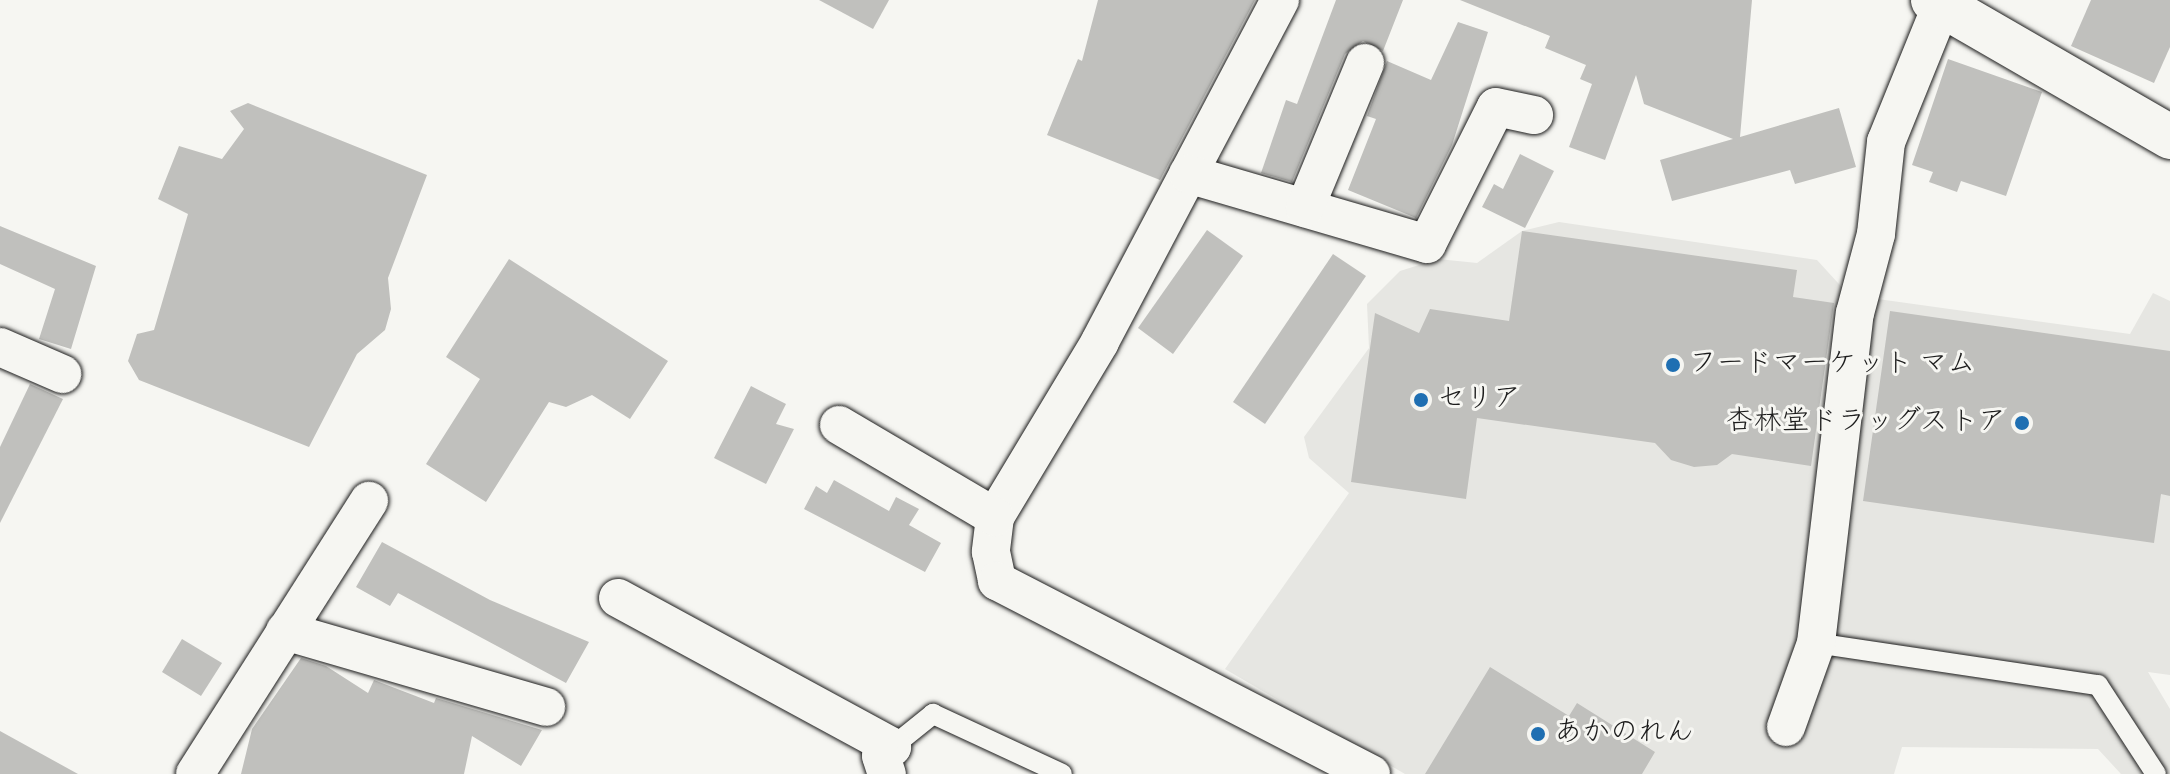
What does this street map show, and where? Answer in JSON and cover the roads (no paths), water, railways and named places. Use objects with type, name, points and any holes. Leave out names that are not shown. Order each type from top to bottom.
[{"type":"main road","points":[[1938,2],[2170,137]]},
{"type":"street","points":[[1280,0],[1100,342],[995,517],[991,552],[997,581],[1371,774]]},
{"type":"street","points":[[1786,727],[1816,643],[1855,313],[1876,234],[1886,142],[1938,2]]},
{"type":"street","points":[[1305,208],[1365,63]]},
{"type":"street","points":[[1188,174],[1427,244],[1496,107],[1534,115]]},
{"type":"street","points":[[0,347],[62,374]]},
{"type":"street","points":[[839,425],[995,517]]},
{"type":"street","points":[[195,774],[369,501]]},
{"type":"street","points":[[618,598],[890,761]]},
{"type":"street","points":[[285,631],[546,707]]},
{"type":"lane","points":[[1816,643],[2098,685],[2156,774]]},
{"type":"lane","points":[[890,761],[933,714],[1062,774]]},
{"type":"place","name":"フードマーケット マム","points":[[1673,365]]},
{"type":"place","name":"セリア","points":[[1421,400]]},
{"type":"place","name":"杏林堂ドラッグストア","points":[[2022,423]]},
{"type":"place","name":"あかのれん","points":[[1538,734]]}]
